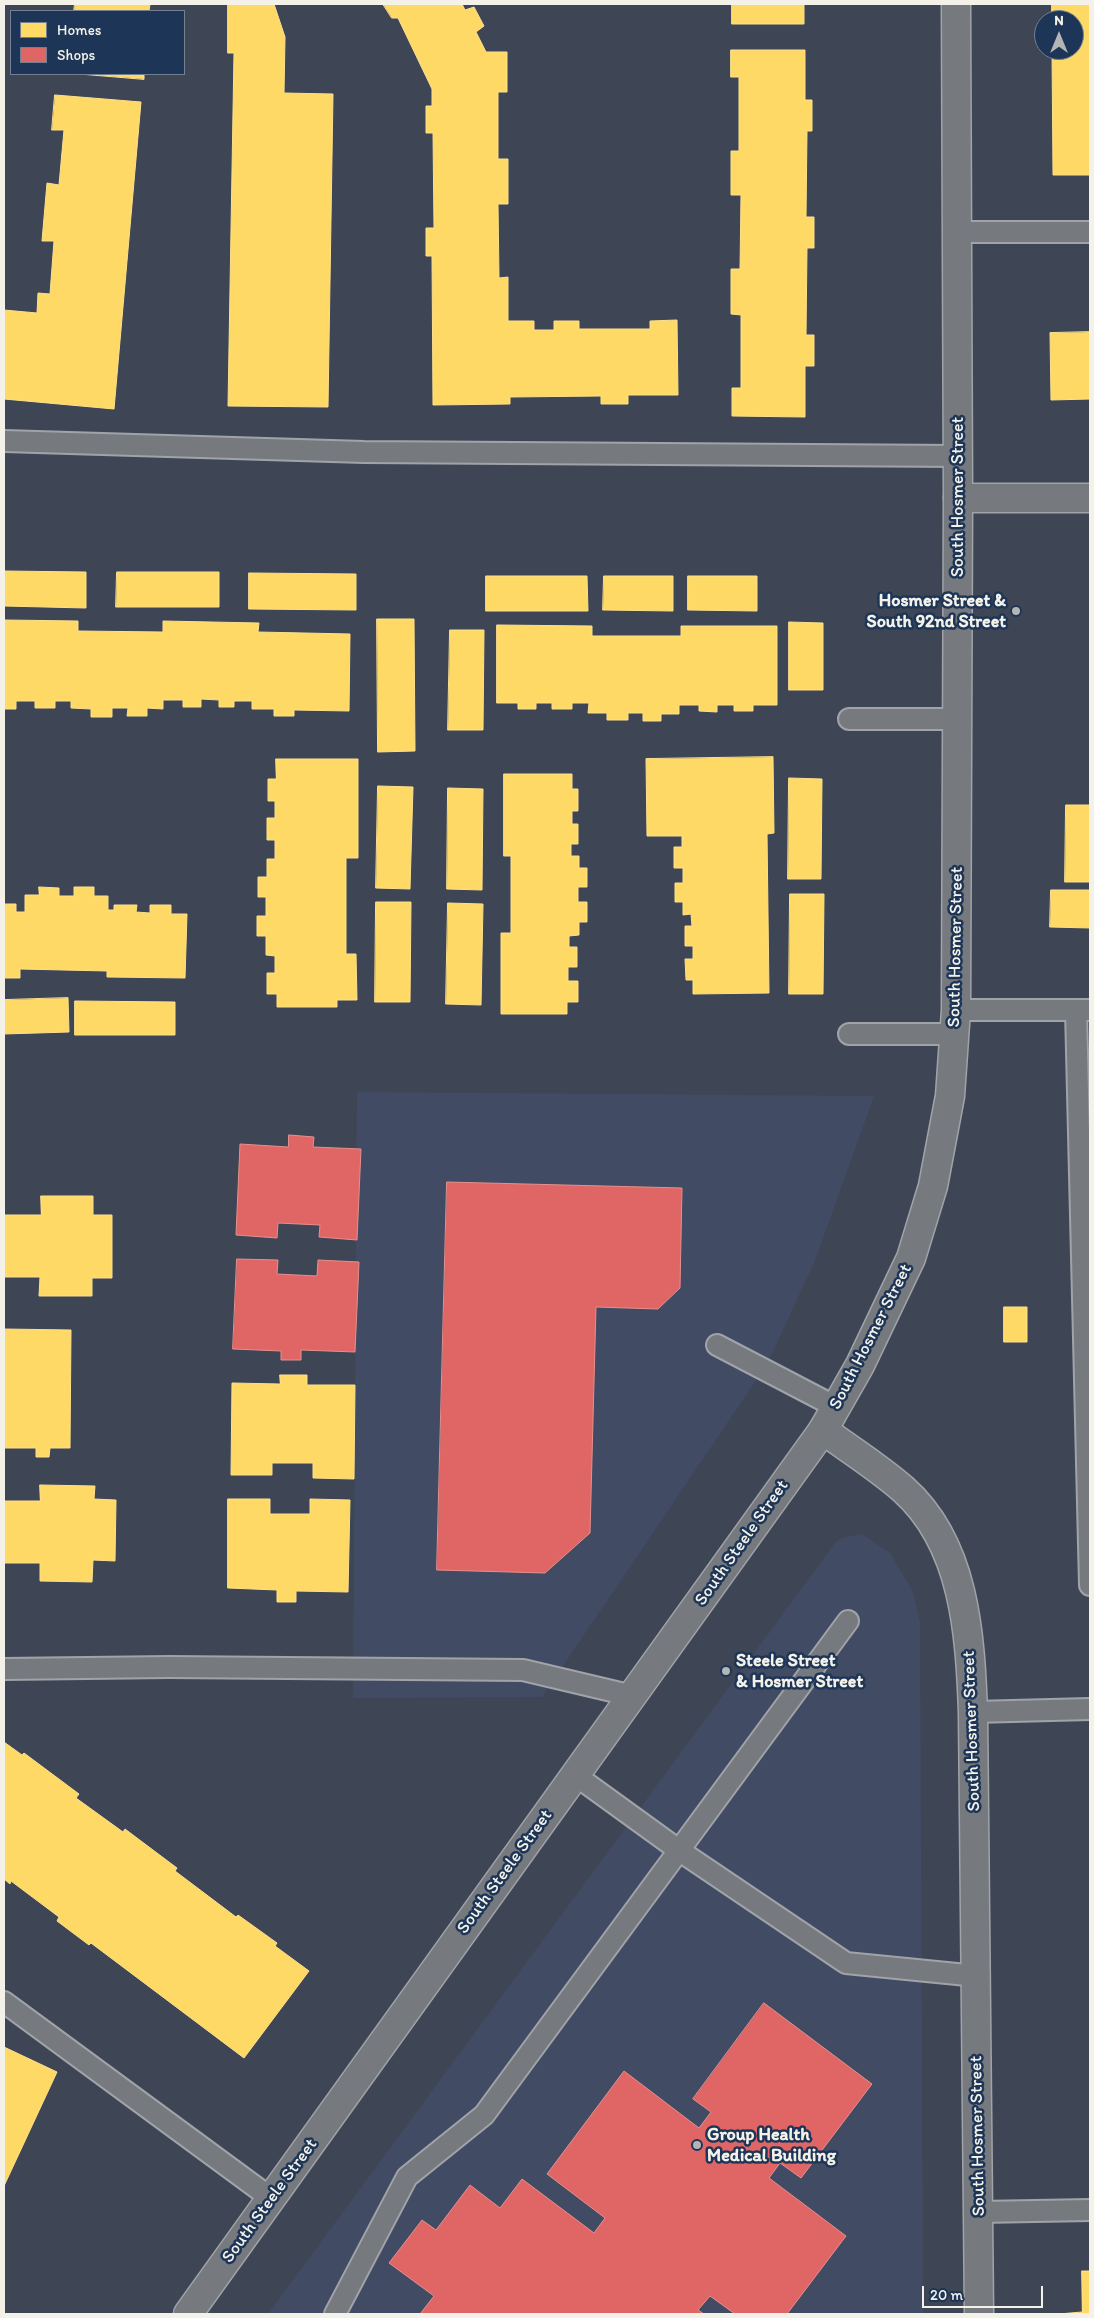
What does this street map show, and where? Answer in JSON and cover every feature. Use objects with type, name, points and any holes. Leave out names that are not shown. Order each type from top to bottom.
[{"type":"main road","name":"South Hosmer Street","points":[[956,4],[957,719],[955,1022],[950,1096],[934,1186],[912,1258],[864,1357],[829,1418],[926,1513],[943,1541],[955,1572],[962,1598],[968,1636],[973,1712],[979,2314]]},
{"type":"main road","points":[[958,498],[1090,498]]},
{"type":"main road","name":"South Steele Street","points":[[188,2314],[272,2200],[633,1696],[829,1418]]},
{"type":"lane","points":[[957,232],[1090,232]]},
{"type":"lane","points":[[4,441],[364,452],[958,456]]},
{"type":"lane","points":[[849,719],[957,719]]},
{"type":"lane","points":[[849,1034],[1083,1010],[1090,1585]]},
{"type":"lane","points":[[717,1345],[829,1418]]},
{"type":"lane","points":[[335,2314],[407,2177],[484,2115],[680,1852],[848,1621]]},
{"type":"lane","points":[[4,1669],[169,1667],[524,1670],[633,1696]]},
{"type":"lane","points":[[973,1712],[1090,1709]]},
{"type":"lane","points":[[575,1775],[680,1852],[846,1963],[976,1976]]},
{"type":"lane","points":[[4,2002],[272,2200]]},
{"type":"lane","points":[[979,2212],[1090,2210]]},
{"type":"shaded area","points":[[357,1092],[874,1096],[814,1263],[767,1364],[542,1697],[353,1698]]},
{"type":"shaded area","points":[[862,1534],[890,1553],[913,1592],[920,1622],[923,2314],[268,2314],[835,1543],[842,1538]]},
{"type":"building: Homes","points":[[75,4],[150,4],[149,10],[74,10]]},
{"type":"building: Homes","points":[[228,4],[274,4],[285,37],[284,93],[333,94],[328,407],[228,406],[234,53],[228,53]]},
{"type":"building: Homes","points":[[383,4],[462,4],[465,10],[474,7],[484,26],[476,32],[486,52],[507,52],[507,92],[498,92],[498,159],[508,159],[508,204],[498,204],[499,278],[508,277],[508,321],[534,321],[534,330],[554,330],[554,321],[579,321],[579,329],[650,329],[650,321],[677,320],[678,395],[628,395],[628,404],[601,404],[601,396],[510,397],[510,404],[433,405],[432,256],[426,256],[426,228],[434,228],[433,133],[426,133],[426,106],[432,106],[432,89],[398,18],[392,18]]},
{"type":"building: Homes","points":[[732,4],[804,4],[804,24],[732,24]]},
{"type":"building: Homes","points":[[1052,4],[1090,4],[1090,175],[1053,175],[1052,60],[1084,60],[1084,10],[1052,10]]},
{"type":"building: Homes","points":[[731,50],[805,50],[805,100],[812,100],[812,131],[807,131],[806,217],[814,217],[814,248],[807,248],[806,335],[814,335],[814,366],[805,366],[805,417],[732,416],[732,388],[741,388],[741,315],[731,314],[731,269],[740,269],[741,195],[731,195],[731,151],[739,151],[739,77],[731,77]]},
{"type":"building: Homes","points":[[93,75],[144,75],[144,79]]},
{"type":"building: Homes","points":[[55,95],[141,102],[114,409],[4,399],[4,310],[37,313],[38,293],[50,294],[54,241],[42,241],[47,183],[59,185],[64,130],[52,130]]},
{"type":"building: Homes","points":[[1090,332],[1090,399],[1051,400],[1050,333]]},
{"type":"building: Homes","points":[[4,571],[86,572],[86,608],[4,606]]},
{"type":"building: Homes","points":[[117,572],[219,572],[219,607],[116,607]]},
{"type":"building: Homes","points":[[249,573],[356,574],[356,610],[249,609]]},
{"type":"building: Homes","points":[[486,576],[587,576],[588,611],[486,611]]},
{"type":"building: Homes","points":[[604,576],[673,576],[673,611],[603,610]]},
{"type":"building: Homes","points":[[688,576],[757,576],[757,611],[688,610]]},
{"type":"building: Homes","points":[[377,619],[414,619],[415,751],[378,752]]},
{"type":"building: Homes","points":[[4,620],[78,621],[78,631],[163,632],[163,621],[259,623],[258,632],[350,634],[349,711],[294,710],[294,716],[274,716],[274,709],[252,709],[252,701],[234,701],[234,707],[219,707],[219,700],[201,699],[201,707],[183,707],[183,700],[163,700],[163,709],[147,708],[147,716],[127,716],[128,708],[112,708],[112,717],[91,717],[91,709],[71,708],[71,701],[55,701],[55,708],[35,708],[35,701],[16,701],[16,709],[4,709]]},
{"type":"building: Homes","points":[[789,622],[823,623],[823,690],[789,690]]},
{"type":"building: Homes","points":[[497,625],[592,626],[592,636],[681,636],[681,626],[777,626],[777,705],[753,705],[753,711],[734,711],[734,705],[717,705],[717,712],[699,711],[699,705],[679,705],[679,714],[661,714],[661,721],[643,721],[643,713],[628,713],[628,720],[607,720],[607,713],[588,713],[589,703],[572,703],[572,709],[552,709],[552,703],[536,703],[536,709],[518,709],[518,703],[497,703]]},
{"type":"building: Homes","points":[[450,630],[484,630],[483,730],[448,730]]},
{"type":"building: Homes","points":[[773,757],[774,833],[767,834],[769,993],[693,994],[693,980],[686,980],[685,959],[693,959],[693,946],[685,946],[685,926],[692,926],[691,914],[683,915],[683,902],[675,902],[675,883],[683,883],[683,868],[674,868],[674,847],[682,847],[682,836],[647,836],[646,759]]},
{"type":"building: Homes","points":[[276,759],[358,759],[358,858],[346,858],[346,954],[356,954],[357,1000],[337,1000],[337,1007],[277,1007],[277,994],[267,994],[267,973],[275,973],[275,956],[266,955],[266,936],[257,936],[257,916],[266,916],[266,897],[258,897],[258,877],[267,877],[267,859],[275,859],[275,840],[267,840],[267,818],[275,818],[275,801],[268,801],[268,779],[276,779]]},
{"type":"building: Homes","points":[[504,774],[572,774],[572,789],[578,789],[578,811],[572,811],[572,824],[578,824],[578,844],[571,844],[571,856],[579,856],[579,868],[587,868],[587,887],[578,887],[578,902],[587,902],[587,922],[579,922],[579,935],[569,936],[569,947],[577,947],[577,967],[568,967],[568,981],[578,981],[578,1002],[567,1002],[567,1014],[501,1014],[501,933],[511,933],[511,856],[504,856]]},
{"type":"building: Homes","points":[[789,778],[822,779],[821,879],[788,879]]},
{"type":"building: Homes","points":[[378,786],[413,787],[410,889],[376,888]]},
{"type":"building: Homes","points":[[448,788],[483,789],[482,890],[447,889]]},
{"type":"building: Homes","points":[[1066,805],[1090,805],[1090,882],[1065,882]]},
{"type":"building: Homes","points":[[39,887],[59,888],[59,896],[74,896],[74,887],[94,887],[94,896],[108,896],[108,910],[114,910],[114,905],[137,905],[136,912],[150,913],[150,905],[171,905],[171,914],[187,914],[185,978],[107,977],[107,971],[20,969],[20,978],[4,978],[4,904],[16,904],[16,912],[25,912],[25,895],[39,895]]},
{"type":"building: Homes","points":[[1051,890],[1090,890],[1090,928],[1050,927]]},
{"type":"building: Homes","points":[[790,894],[824,894],[823,994],[789,994]]},
{"type":"building: Homes","points":[[376,902],[411,902],[410,1002],[375,1002]]},
{"type":"building: Homes","points":[[448,903],[483,904],[481,1005],[446,1004]]},
{"type":"building: Homes","points":[[68,998],[69,1032],[4,1034],[4,1000]]},
{"type":"building: Homes","points":[[75,1001],[175,1002],[175,1035],[75,1035]]},
{"type":"building: Homes","points":[[41,1196],[93,1196],[93,1215],[112,1215],[112,1278],[92,1278],[92,1296],[39,1296],[40,1277],[4,1277],[4,1215],[41,1215]]},
{"type":"building: Homes","points":[[1004,1307],[1027,1307],[1027,1342],[1004,1342]]},
{"type":"building: Homes","points":[[4,1329],[71,1330],[70,1448],[50,1448],[49,1457],[36,1457],[36,1448],[4,1448]]},
{"type":"building: Homes","points":[[280,1375],[307,1375],[307,1385],[355,1385],[354,1479],[313,1478],[313,1463],[272,1463],[272,1475],[231,1475],[232,1383],[280,1384]]},
{"type":"building: Homes","points":[[40,1485],[95,1486],[94,1499],[116,1500],[115,1561],[93,1560],[92,1582],[40,1581],[40,1563],[4,1563],[4,1501],[40,1501]]},
{"type":"building: Homes","points":[[228,1499],[270,1499],[270,1514],[310,1514],[310,1499],[350,1500],[348,1592],[296,1591],[296,1602],[277,1602],[277,1590],[228,1588]]},
{"type":"building: Homes","points":[[4,1742],[22,1755],[24,1753],[79,1794],[76,1798],[123,1832],[125,1829],[177,1868],[175,1871],[236,1917],[238,1915],[277,1943],[275,1946],[309,1971],[244,2058],[91,1943],[89,1945],[57,1921],[59,1917],[11,1881],[10,1884],[4,1879]]},
{"type":"building: Homes","points":[[4,2047],[57,2072],[4,2186]]},
{"type":"building: Homes","points":[[1082,2271],[1090,2271],[1090,2314],[1059,2314],[1082,2312]]},
{"type":"building: Shops","points":[[289,1135],[314,1137],[313,1147],[361,1149],[357,1240],[319,1237],[320,1225],[278,1223],[277,1238],[236,1235],[240,1144],[288,1147]]},
{"type":"building: Shops","points":[[447,1182],[682,1188],[680,1288],[658,1309],[596,1307],[590,1533],[545,1573],[437,1570]]},
{"type":"building: Shops","points":[[237,1259],[278,1260],[277,1274],[317,1276],[318,1260],[359,1262],[355,1352],[301,1350],[301,1360],[281,1360],[281,1351],[233,1349]]},
{"type":"building: Shops","name":"Group Health Medical Building","points":[[764,2003],[872,2084],[801,2178],[780,2163],[769,2178],[846,2236],[787,2314],[735,2314],[710,2296],[698,2310],[704,2314],[420,2314],[434,2296],[389,2263],[422,2220],[436,2230],[470,2185],[500,2208],[522,2179],[594,2233],[605,2218],[547,2174],[624,2071],[699,2128],[711,2112],[693,2099]]},
{"type":"place","name":"Hosmer Street & South 92nd Street","points":[[1016,611]]},
{"type":"place","name":"Steele Street & Hosmer Street","points":[[726,1671]]},
{"type":"place","name":"Group Health Medical Building","points":[[697,2145]]}]
